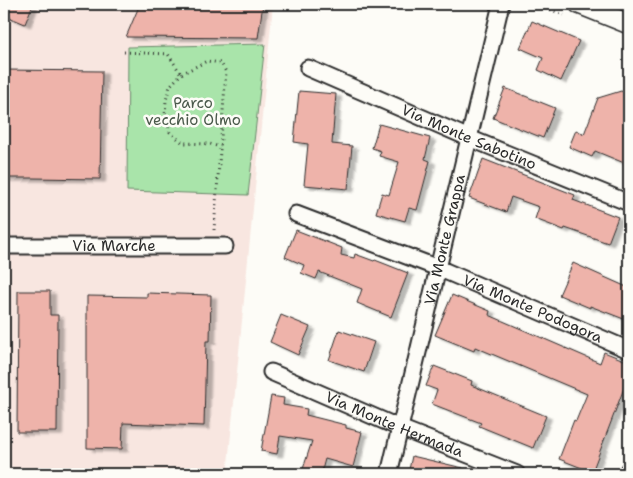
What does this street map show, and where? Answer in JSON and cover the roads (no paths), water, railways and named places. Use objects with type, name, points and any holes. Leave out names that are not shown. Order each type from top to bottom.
[{"type":"street","name":"Via Monte Grappa","points":[[389,474],[501,4]]},
{"type":"street","points":[[579,4],[626,22]]},
{"type":"street","name":"Via Monte Sabotino","points":[[308,68],[469,138],[629,203]]},
{"type":"street","name":"Via Monte Podogora","points":[[296,214],[438,268],[629,350]]},
{"type":"street","name":"Via Marche","points":[[4,246],[219,246]]},
{"type":"street","name":"Via Monte Hermada","points":[[271,372],[400,428],[517,474]]},
{"type":"street","points":[[627,474],[629,469]]},
{"type":"park label","name":"Parco vecchio Olmo","points":[[193,112]]}]
